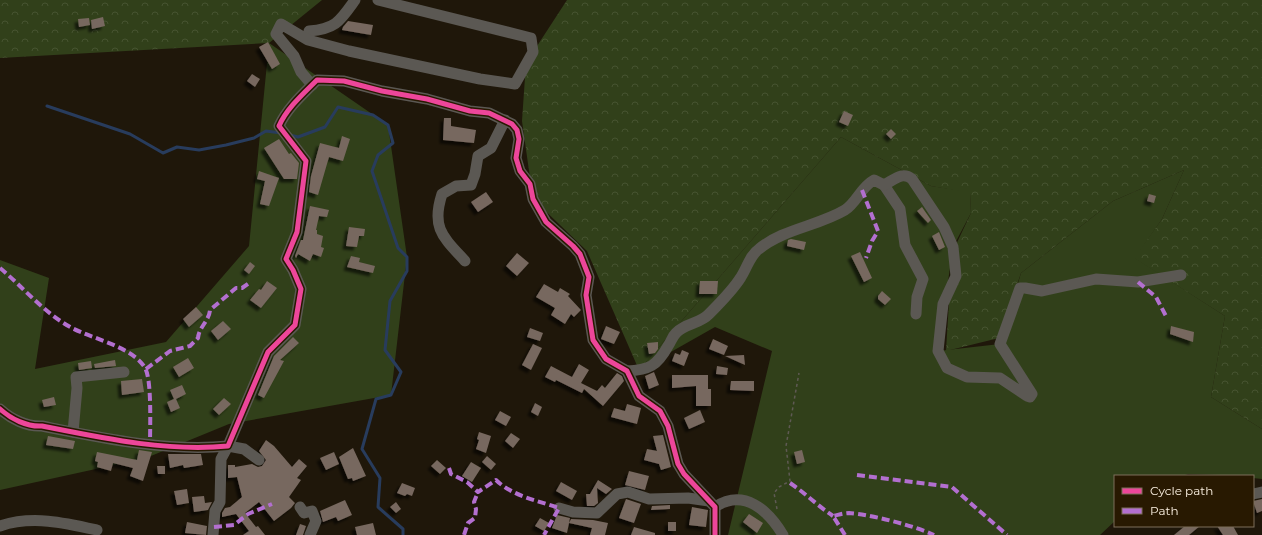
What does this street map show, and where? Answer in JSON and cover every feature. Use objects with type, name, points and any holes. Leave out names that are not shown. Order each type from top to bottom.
[{"type":"street","points":[[309,31],[325,30],[342,19],[355,0]]},
{"type":"street","points":[[312,85],[301,72],[294,56],[276,34],[281,24],[308,40],[480,79],[514,84],[533,52],[531,38],[378,0]]},
{"type":"street","points":[[213,535],[215,511],[220,502],[221,458],[228,446],[268,352],[295,325],[301,289],[294,270],[286,260],[297,232],[306,161],[288,140],[279,126],[282,120],[317,80],[344,81],[382,91],[427,99],[470,111],[489,113],[512,124],[517,130],[518,139],[516,158],[520,171],[530,184],[533,198],[540,213],[546,222],[574,246],[589,277],[586,296],[593,340],[606,359],[627,371],[652,367],[658,362],[675,333],[686,325],[697,322],[708,315],[741,278],[758,249],[796,229],[830,217],[845,209],[857,200],[867,183],[874,180],[884,185],[891,198],[900,209],[905,245],[917,264],[923,279],[917,297],[916,314]]},
{"type":"street","points":[[465,261],[440,232],[437,209],[442,194],[456,186],[471,185],[475,174],[478,156],[491,148],[506,120]]},
{"type":"street","points":[[884,185],[902,175],[907,175],[912,179],[944,227],[953,247],[956,276],[943,304],[938,352],[947,368],[967,377],[1000,378],[1027,396],[1032,394],[1000,344],[1020,288],[1042,291],[1096,279],[1138,282],[1181,274]]},
{"type":"street","points":[[627,371],[639,396],[660,411],[668,426],[678,464],[684,474],[712,504],[715,535]]},
{"type":"street","points":[[73,432],[77,388],[76,377],[124,372]]},
{"type":"street","points":[[0,409],[6,414],[31,427],[42,426],[150,444],[204,448],[228,446],[244,449],[259,460]]},
{"type":"street","points":[[560,508],[573,512],[597,512],[617,494],[628,492],[648,499],[688,498],[712,504],[735,500],[754,504],[763,510],[783,535]]},
{"type":"street","points":[[300,507],[304,513],[312,511],[316,521],[310,535]]},
{"type":"street","points":[[0,526],[30,520],[55,522],[98,530]]},
{"type":"path","points":[[776,525],[780,517],[774,493],[779,487],[790,482],[786,446],[799,373]]},
{"type":"green space","points":[[0,0],[322,0],[269,43],[0,58]]},
{"type":"green space","points":[[567,0],[1262,0],[1262,429],[1211,397],[1225,316],[1134,258],[1162,219],[1184,170],[1113,201],[1021,273],[999,338],[946,351],[952,253],[971,213],[970,193],[931,186],[841,137],[639,370],[587,251],[533,199],[522,121],[526,63]]},
{"type":"green space","points":[[269,43],[388,125],[407,257],[391,395],[229,424],[146,458],[0,490],[0,260],[49,278],[35,369],[166,342],[249,246]]},
{"type":"green space","points":[[841,137],[931,186],[970,192],[971,213],[953,247],[938,351],[1000,344],[1021,273],[1113,201],[1184,170],[1162,219],[1135,258],[1225,316],[1211,397],[1262,429],[1262,479],[1254,478],[1254,475],[1114,475],[1114,522],[1100,535],[728,535],[772,351],[715,327],[639,370]]},
{"type":"building","points":[[103,17],[105,26],[92,29],[91,20]]},
{"type":"building","points":[[89,18],[90,25],[79,27],[78,19]]},
{"type":"building","points":[[348,21],[373,25],[371,35],[342,30]]},
{"type":"building","points":[[268,42],[280,64],[272,69],[259,47]]},
{"type":"building","points":[[252,74],[260,79],[255,87],[247,81]]},
{"type":"building","points":[[844,111],[853,115],[848,126],[839,122]]},
{"type":"building","points":[[444,118],[451,118],[451,126],[476,130],[474,143],[443,140]]},
{"type":"building","points":[[891,129],[896,134],[891,139],[886,134]]},
{"type":"building","points":[[342,136],[350,139],[343,161],[329,157],[318,195],[309,192],[311,176],[320,143],[339,148]]},
{"type":"building","points":[[279,139],[289,154],[291,153],[299,163],[297,179],[284,179],[264,148]]},
{"type":"building","points":[[259,171],[279,178],[269,206],[260,204],[265,181],[257,179]]},
{"type":"building","points":[[486,192],[493,202],[478,212],[471,202]]},
{"type":"building","points":[[1149,194],[1156,196],[1154,203],[1147,201]]},
{"type":"building","points":[[310,206],[329,210],[327,217],[319,216],[316,230],[317,234],[323,236],[321,247],[324,248],[321,257],[313,254],[310,261],[298,254],[296,258],[295,256],[301,240],[303,240]]},
{"type":"building","points":[[922,207],[931,220],[928,223],[917,211]]},
{"type":"building","points":[[349,227],[365,229],[364,236],[359,236],[357,247],[346,246]]},
{"type":"building","points":[[939,232],[945,247],[939,250],[932,236]]},
{"type":"building","points":[[791,239],[806,242],[804,250],[787,246],[788,240]]},
{"type":"building","points":[[860,252],[872,278],[864,282],[851,256]]},
{"type":"building","points":[[517,253],[529,263],[517,276],[506,266]]},
{"type":"building","points":[[351,256],[360,258],[359,262],[375,266],[373,273],[347,267]]},
{"type":"building","points":[[250,262],[255,266],[249,274],[244,270]]},
{"type":"building","points":[[267,281],[277,288],[261,308],[250,300],[259,289],[261,290]]},
{"type":"building","points":[[700,281],[718,281],[717,294],[699,294]]},
{"type":"building","points":[[544,284],[558,292],[560,288],[570,294],[568,296],[581,310],[574,317],[571,314],[565,324],[551,315],[555,308],[536,297]]},
{"type":"building","points":[[882,291],[891,299],[885,305],[878,299],[878,296]]},
{"type":"building","points":[[196,307],[203,315],[189,327],[183,319]]},
{"type":"building","points":[[223,321],[231,329],[218,340],[211,331]]},
{"type":"building","points":[[606,326],[620,332],[614,344],[601,339]]},
{"type":"building","points":[[1171,326],[1194,332],[1193,342],[1170,334]]},
{"type":"building","points":[[530,328],[543,333],[540,341],[527,337]]},
{"type":"building","points":[[293,337],[299,343],[280,360],[284,361],[264,398],[258,395],[274,356]]},
{"type":"building","points":[[713,339],[728,346],[724,355],[709,349]]},
{"type":"building","points":[[658,342],[658,349],[655,353],[649,354],[647,343]]},
{"type":"building","points":[[533,344],[542,348],[531,370],[522,365]]},
{"type":"building","points":[[682,350],[689,353],[684,366],[672,361],[675,353],[680,355]]},
{"type":"building","points":[[744,355],[745,365],[725,356]]},
{"type":"building","points":[[188,358],[194,368],[179,377],[173,367]]},
{"type":"building","points":[[115,360],[116,366],[95,368],[94,364]]},
{"type":"building","points":[[91,361],[92,368],[79,370],[78,363]]},
{"type":"building","points":[[579,364],[589,370],[581,383],[597,391],[602,385],[605,388],[617,373],[622,376],[624,381],[603,406],[584,389],[582,393],[556,380],[555,382],[545,377],[551,366],[572,377]]},
{"type":"building","points":[[717,366],[728,368],[727,375],[716,374]]},
{"type":"building","points":[[654,372],[659,385],[649,389],[645,376]]},
{"type":"building","points":[[672,375],[708,375],[708,389],[711,389],[711,406],[696,406],[696,386],[672,388]]},
{"type":"building","points":[[142,379],[144,392],[122,395],[121,381]]},
{"type":"building","points":[[731,381],[754,381],[754,391],[730,390]]},
{"type":"building","points":[[182,385],[186,394],[176,399],[180,408],[171,412],[167,402],[174,399],[170,390]]},
{"type":"building","points":[[54,397],[56,405],[44,407],[42,400]]},
{"type":"building","points":[[224,398],[231,404],[219,415],[213,409]]},
{"type":"building","points":[[535,403],[542,407],[538,416],[531,412]]},
{"type":"building","points":[[627,404],[641,408],[637,424],[611,417],[614,408],[625,411]]},
{"type":"building","points":[[700,410],[705,422],[689,429],[684,418]]},
{"type":"building","points":[[500,411],[511,417],[506,426],[495,420]]},
{"type":"building","points":[[479,432],[491,436],[486,453],[476,449],[479,440],[477,439]]},
{"type":"building","points":[[511,433],[520,439],[513,448],[505,441]]},
{"type":"building","points":[[663,435],[671,467],[661,470],[659,464],[644,460],[647,449],[657,451],[653,436]]},
{"type":"building","points":[[48,436],[75,441],[73,449],[46,445]]},
{"type":"building","points":[[266,440],[274,446],[292,467],[299,459],[307,466],[297,478],[301,480],[289,497],[295,503],[291,508],[274,521],[259,502],[245,513],[256,527],[258,526],[265,535],[243,535],[249,531],[236,514],[222,517],[222,513],[225,508],[230,507],[242,497],[237,477],[228,478],[228,465],[235,465],[235,467],[252,464],[258,467],[262,466],[266,460],[259,451]]},
{"type":"building","points":[[353,448],[366,476],[353,481],[352,478],[348,479],[339,457]]},
{"type":"building","points":[[139,450],[152,452],[143,481],[130,476],[133,468],[113,463],[111,471],[97,467],[98,462],[95,461],[97,452],[137,460]]},
{"type":"building","points":[[802,450],[805,462],[797,464],[794,452]]},
{"type":"building","points":[[334,452],[339,464],[326,470],[320,458]]},
{"type":"building","points":[[168,454],[201,454],[203,465],[184,468],[183,465],[170,468]]},
{"type":"building","points":[[487,456],[496,464],[491,470],[482,462]]},
{"type":"building","points":[[437,460],[446,468],[440,474],[431,466]]},
{"type":"building","points":[[471,462],[481,468],[472,482],[462,476]]},
{"type":"building","points":[[157,466],[165,466],[165,474],[158,474]]},
{"type":"building","points":[[629,471],[649,476],[645,490],[625,485]]},
{"type":"building","points":[[598,480],[612,489],[606,494],[597,488],[598,503],[594,506],[587,506],[586,494],[590,494]]},
{"type":"building","points":[[561,482],[577,491],[572,500],[556,491]]},
{"type":"building","points":[[402,483],[415,488],[412,496],[407,494],[405,496],[397,493]]},
{"type":"building","points":[[187,489],[189,503],[177,505],[174,491]]},
{"type":"building","points":[[204,496],[205,503],[212,502],[208,510],[194,512],[192,497]]},
{"type":"building","points":[[626,499],[641,504],[634,523],[619,518]]},
{"type":"building","points":[[1262,499],[1262,511],[1257,513],[1254,501]]},
{"type":"building","points":[[345,500],[352,515],[338,521],[336,517],[323,522],[320,511]]},
{"type":"building","points":[[396,502],[401,509],[396,513],[390,507]]},
{"type":"building","points":[[670,505],[670,509],[651,510],[652,506]]},
{"type":"building","points":[[692,507],[708,510],[706,527],[689,525]]},
{"type":"building","points":[[749,514],[763,523],[757,533],[743,522]]},
{"type":"building","points":[[557,515],[570,518],[567,533],[552,528]]},
{"type":"building","points":[[540,518],[549,523],[544,531],[535,526]]},
{"type":"building","points":[[571,519],[593,520],[608,523],[605,535],[590,535],[592,528],[569,523]]},
{"type":"building","points":[[187,522],[207,526],[206,535],[185,533]]},
{"type":"building","points":[[668,522],[676,522],[676,531],[668,531]]},
{"type":"building","points":[[373,523],[376,535],[357,535],[355,527]]},
{"type":"building","points":[[300,524],[306,526],[303,535],[296,535]]},
{"type":"building","points":[[634,527],[655,533],[655,535],[631,535]]},
{"type":"building","points":[[1184,527],[1199,527],[1189,535],[1174,535]]},
{"type":"building","points":[[1218,527],[1234,527],[1238,535],[1223,535]]},
{"type":"waterway","points":[[47,106],[130,134],[163,153],[177,147],[199,150],[226,145],[254,138],[266,131],[281,133]]},
{"type":"waterway","points":[[290,135],[298,137],[325,127],[338,107],[373,115],[388,125],[393,143],[378,155],[372,171],[398,248],[407,257],[407,271],[390,301],[385,350],[401,372],[391,395],[376,399],[362,449],[380,478],[378,507],[403,529],[403,535]]},
{"type":"marked path","points":[[862,190],[878,231],[872,241],[866,258]]},
{"type":"marked path","points":[[0,268],[43,308],[62,322],[72,328],[122,349],[131,354],[145,368],[149,382],[150,444]]},
{"type":"marked path","points":[[1138,282],[1156,297],[1167,318]]},
{"type":"marked path","points":[[146,369],[170,351],[190,346],[198,338],[210,310],[236,288],[242,288],[249,283]]},
{"type":"marked path","points":[[449,468],[451,474],[467,482],[478,492],[496,480],[502,486],[518,494],[559,508],[544,535]]},
{"type":"marked path","points":[[857,475],[952,487],[1007,535]]},
{"type":"marked path","points":[[790,483],[833,516]]},
{"type":"marked path","points":[[464,535],[468,523],[475,518],[476,509],[474,502],[478,492]]},
{"type":"marked path","points":[[214,527],[234,525],[248,514],[272,504]]},
{"type":"marked path","points":[[845,535],[833,516],[849,513],[868,516],[904,524],[934,535]]},
{"type":"cycle path","points":[[0,409],[9,416],[25,424],[135,443],[182,447],[228,446],[268,352],[295,325],[301,289],[293,270],[286,259],[297,232],[306,161],[279,126],[282,119],[291,107],[317,80],[344,81],[382,91],[427,99],[470,111],[489,113],[512,124],[517,130],[519,139],[516,158],[520,171],[530,184],[533,199],[546,222],[580,254],[589,277],[586,295],[593,340],[606,359],[627,371],[639,396],[660,411],[668,426],[678,464],[684,474],[715,507],[715,535]]}]
